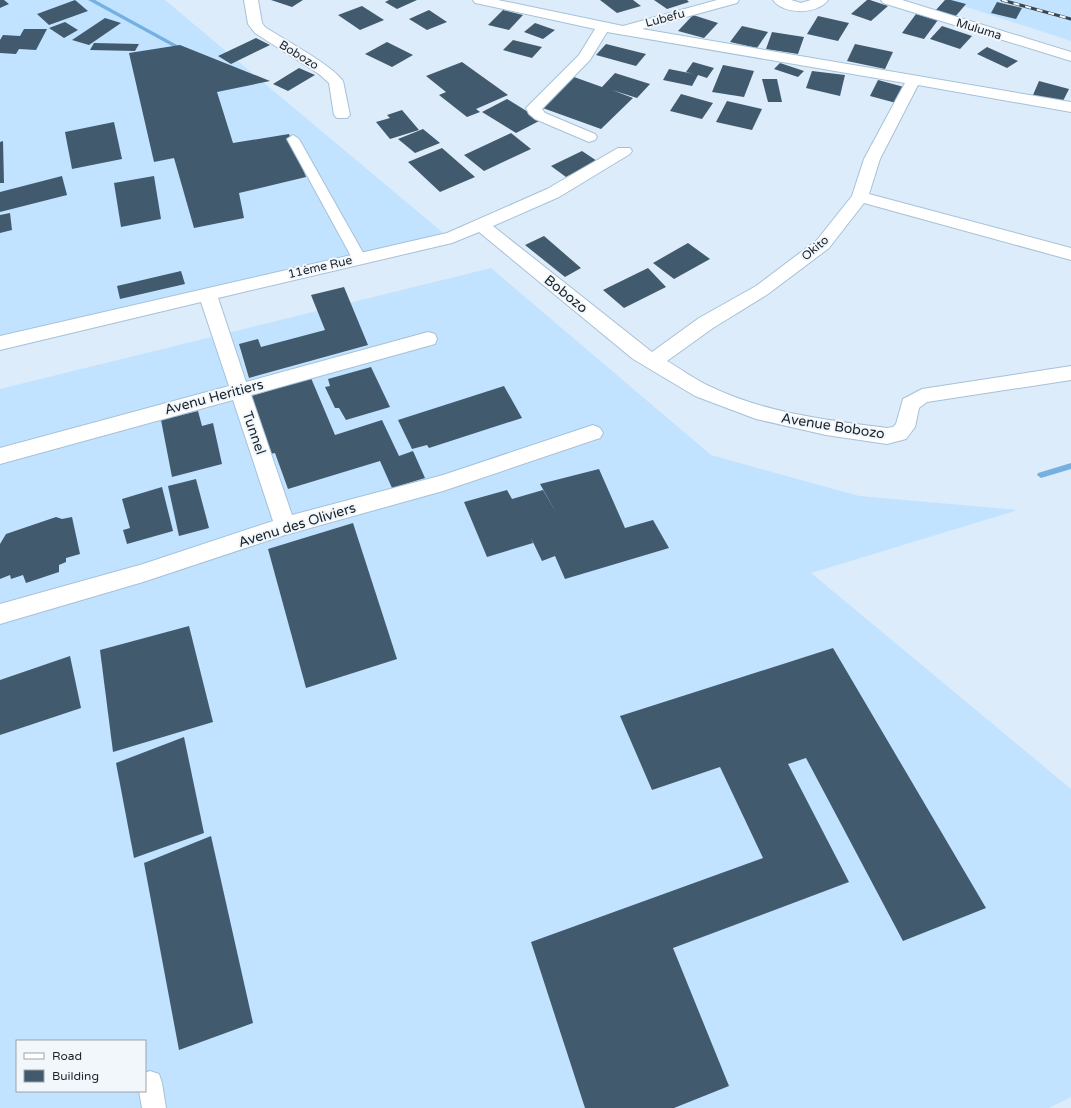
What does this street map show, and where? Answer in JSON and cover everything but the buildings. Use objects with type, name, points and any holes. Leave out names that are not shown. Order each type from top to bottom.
[{"type":"street","name":"Bobozo","points":[[251,0],[255,24],[260,30],[324,70],[336,82],[342,115]]},
{"type":"street","points":[[480,0],[602,27],[1071,106]]},
{"type":"street","name":"Lubefu","points":[[621,30],[732,0]]},
{"type":"street","points":[[780,0],[800,8],[809,7],[820,0]]},
{"type":"street","name":"Muluma","points":[[888,0],[1071,57]]},
{"type":"street","points":[[589,137],[540,116],[534,111],[534,108],[561,83],[585,57],[602,27]]},
{"type":"street","name":"Okito","points":[[652,362],[706,323],[762,290],[823,244],[860,197],[872,159],[914,79]]},
{"type":"street","name":"11ème Rue","points":[[0,343],[452,237],[553,193],[624,151]]},
{"type":"street","points":[[860,197],[1071,254]]},
{"type":"street","name":"Bobozo","points":[[481,225],[652,362]]},
{"type":"street","name":"Tunnel","points":[[207,294],[285,526]]},
{"type":"street","name":"Avenu Heritiers","points":[[0,456],[239,389],[428,339]]},
{"type":"street","name":"Avenue Bobozo","points":[[652,362],[702,390],[756,412],[826,427],[887,436],[899,434],[905,427],[910,404],[922,396],[1071,373]]},
{"type":"street","name":"Avenu des Oliviers","points":[[0,614],[143,573],[285,526],[443,482],[593,433]]},
{"type":"lane","points":[[293,139],[359,258]]},
{"type":"lane","points":[[150,1084],[154,1108]]},
{"type":"shaded area","points":[[0,0],[165,0],[448,237],[0,341]]},
{"type":"shaded area","points":[[945,0],[1071,0],[1071,41]]},
{"type":"shaded area","points":[[491,268],[711,455],[859,496],[1018,510],[811,573],[1071,789],[1071,1097],[1049,1108],[0,1108],[0,389]]},
{"type":"waterway","points":[[91,0],[185,51]]},
{"type":"waterway","points":[[1041,475],[1071,466]]},
{"type":"railway","points":[[1002,0],[1071,19]]}]
